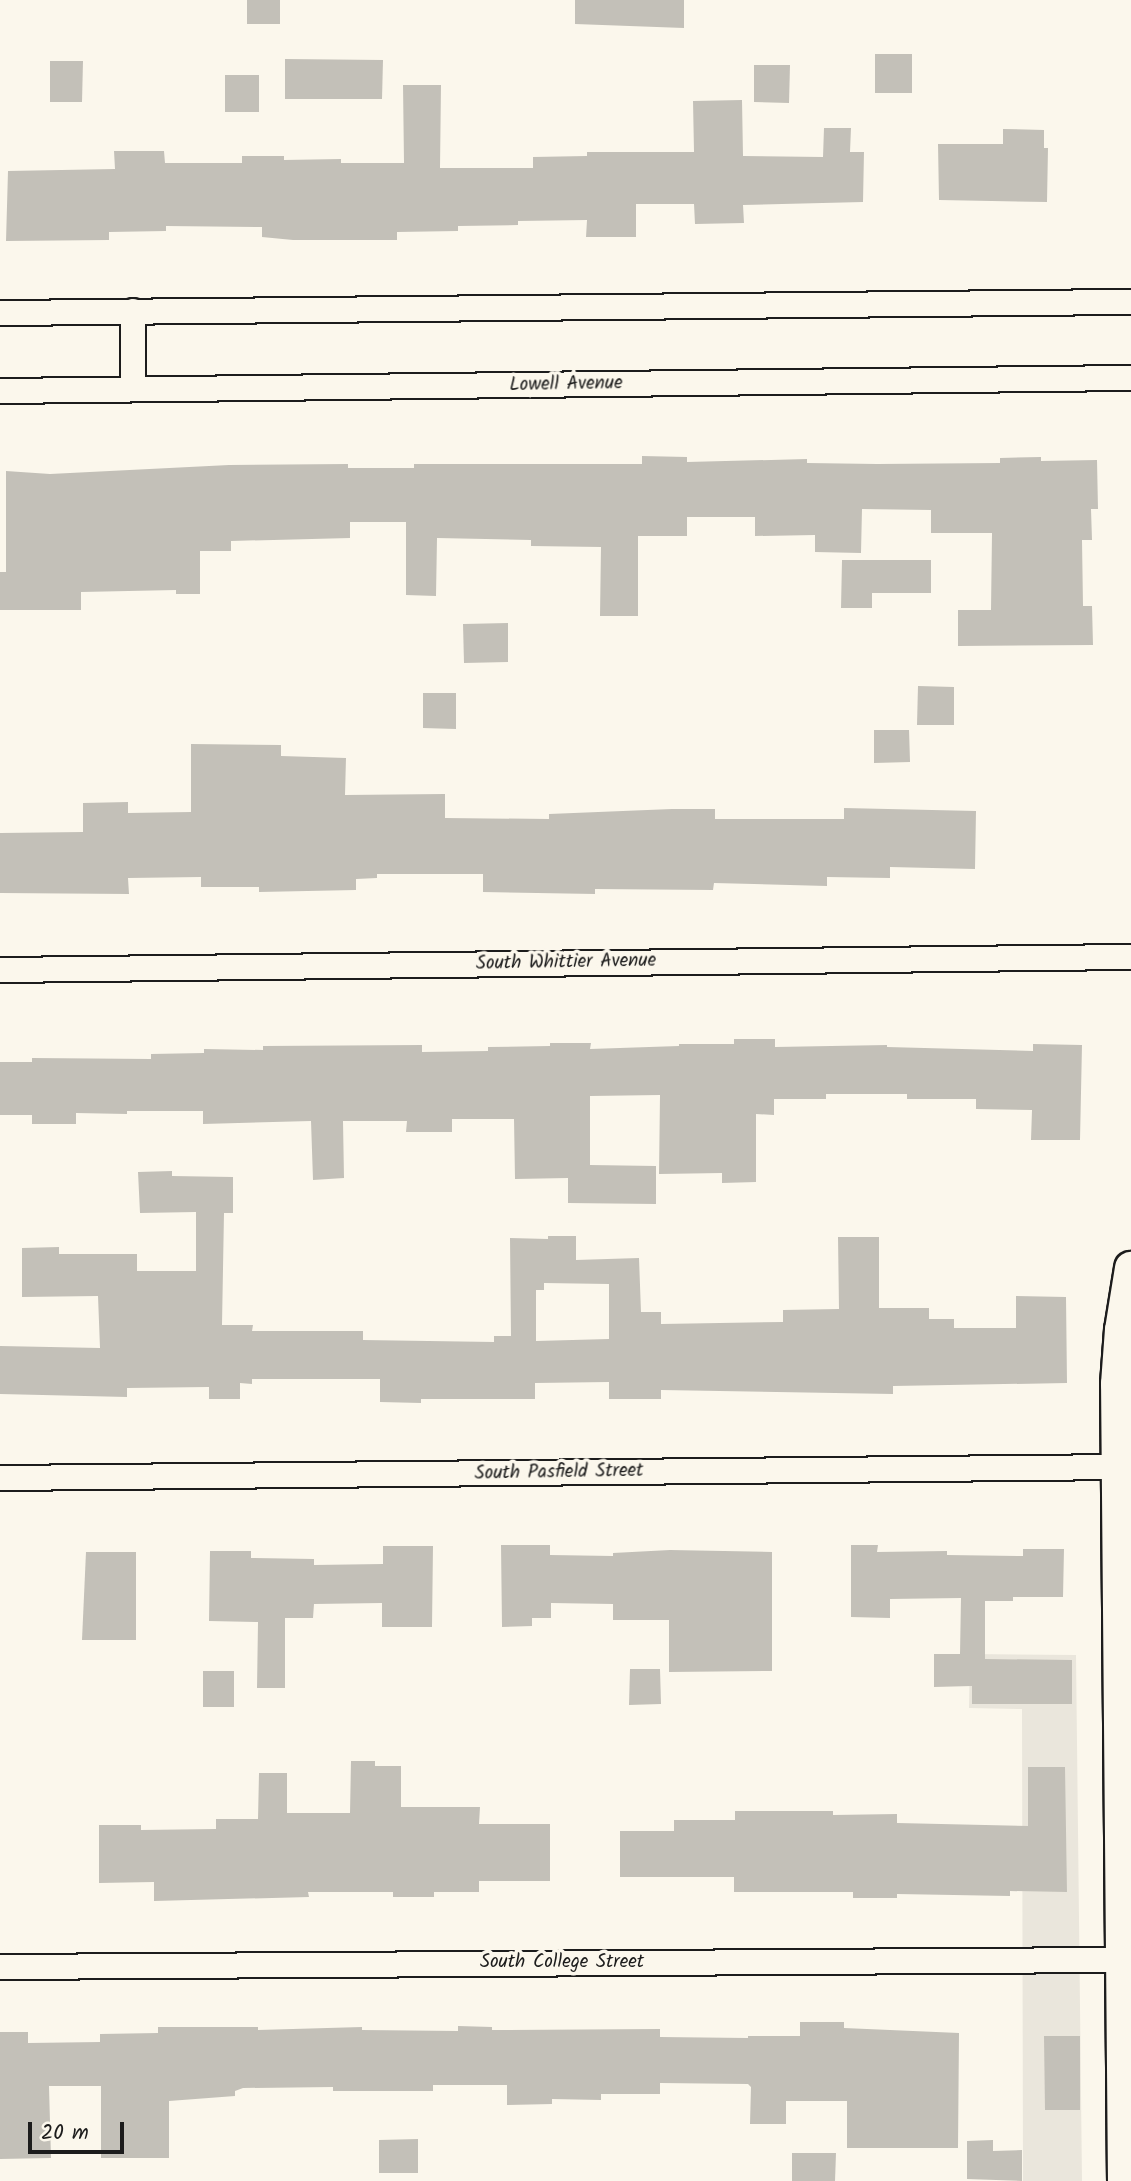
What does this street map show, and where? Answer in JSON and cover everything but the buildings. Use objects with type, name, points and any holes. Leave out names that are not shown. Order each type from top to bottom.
[{"type":"street","points":[[0,313],[1131,302]]},
{"type":"street","points":[[133,311],[133,389]]},
{"type":"street","name":"Lowell Avenue","points":[[0,391],[1131,378]]},
{"type":"street","name":"South Whittier Avenue","points":[[0,970],[1131,957]]},
{"type":"street","points":[[1124,2181],[1127,2052],[1123,1961],[1124,1518],[1117,1467],[1116,1384],[1131,1268]]},
{"type":"street","name":"South Pasfield Street","points":[[0,1478],[1117,1467]]},
{"type":"street","name":"South College Street","points":[[0,1967],[1123,1961]]},
{"type":"shaded area","points":[[970,1654],[1076,1655],[1082,2181],[1023,2181],[1022,1709],[969,1708]]}]
